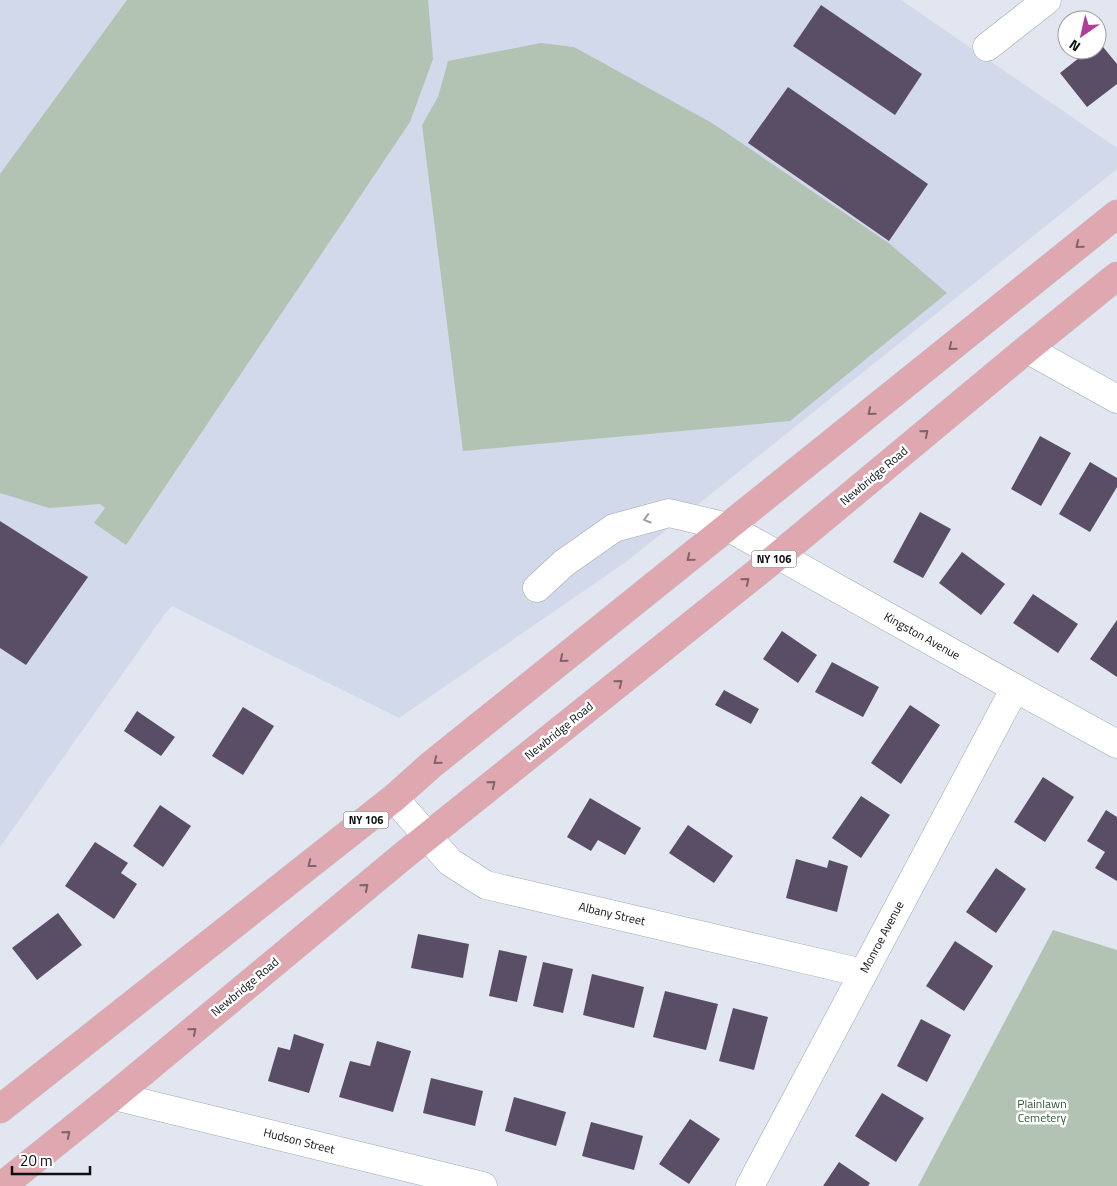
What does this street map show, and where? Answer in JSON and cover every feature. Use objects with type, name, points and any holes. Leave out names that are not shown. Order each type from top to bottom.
[{"type":"main road","name":"NY 106","points":[[0,1109],[394,798],[439,759],[1117,214]]},
{"type":"main road","name":"Newbridge Road","points":[[2,1186],[114,1096],[395,862],[779,555],[1117,276]]},
{"type":"street","points":[[986,47],[1046,0]]},
{"type":"street","points":[[1027,349],[1117,399]]},
{"type":"street","name":"Kingston Avenue","points":[[537,588],[564,563],[614,528],[669,512],[728,527],[1117,744]]},
{"type":"street","name":"Monroe Avenue","points":[[750,1186],[1014,688]]},
{"type":"street","name":"Albany Street","points":[[394,798],[450,862],[486,885],[863,973]]},
{"type":"street","name":"Hudson Street","points":[[114,1096],[483,1186]]},
{"type":"shaded area","points":[[0,0],[901,0],[1117,148],[1117,169],[626,562],[399,718],[172,606],[0,847]]},
{"type":"green space","points":[[127,0],[428,0],[433,59],[410,122],[126,545],[94,523],[105,508],[100,504],[49,508],[0,493],[0,174]]},
{"type":"green space","points":[[541,43],[574,47],[712,123],[890,244],[947,293],[790,421],[463,451],[422,125],[438,97],[448,61]]},
{"type":"green space","name":"Plainlawn Cemetery","points":[[1053,930],[1117,950],[1117,1186],[918,1186]]},
{"type":"building","points":[[821,5],[922,74],[895,115],[793,46]]},
{"type":"building","points":[[1107,52],[1117,64],[1117,84],[1087,107],[1060,73],[1076,60],[1107,60]]},
{"type":"building","points":[[788,87],[928,184],[889,241],[748,143]]},
{"type":"building","points":[[1040,436],[1071,453],[1041,506],[1011,489]]},
{"type":"building","points":[[1090,462],[1117,478],[1117,487],[1090,532],[1059,514]]},
{"type":"building","points":[[920,512],[951,529],[923,578],[893,562]]},
{"type":"building","points":[[0,521],[88,577],[26,665],[0,648]]},
{"type":"building","points":[[962,552],[1005,584],[981,615],[939,583]]},
{"type":"building","points":[[1033,594],[1078,624],[1058,653],[1013,623]]},
{"type":"building","points":[[1117,620],[1117,677],[1090,659]]},
{"type":"building","points":[[782,631],[817,655],[798,683],[763,659]]},
{"type":"building","points":[[832,662],[879,687],[863,717],[815,692]]},
{"type":"building","points":[[724,690],[759,709],[751,724],[715,705]]},
{"type":"building","points":[[910,705],[940,725],[901,784],[871,763]]},
{"type":"building","points":[[243,707],[274,726],[243,775],[212,756]]},
{"type":"building","points":[[137,711],[175,737],[161,756],[124,731]]},
{"type":"building","points":[[1043,777],[1074,797],[1045,842],[1014,822]]},
{"type":"building","points":[[861,796],[890,815],[861,858],[832,838]]},
{"type":"building","points":[[590,798],[641,828],[625,855],[598,840],[591,851],[567,837]]},
{"type":"building","points":[[160,805],[191,826],[163,867],[133,846]]},
{"type":"building","points":[[1106,810],[1117,817],[1117,881],[1095,868],[1105,852],[1087,841]]},
{"type":"building","points":[[688,825],[733,856],[714,883],[669,853]]},
{"type":"building","points":[[95,842],[128,863],[121,873],[137,884],[114,919],[65,886]]},
{"type":"building","points":[[796,859],[827,868],[829,860],[848,866],[837,912],[786,898]]},
{"type":"building","points":[[996,868],[1026,889],[996,933],[966,912]]},
{"type":"building","points":[[58,913],[82,945],[37,980],[12,948]]},
{"type":"building","points":[[418,934],[469,944],[463,978],[411,968]]},
{"type":"building","points":[[955,941],[993,966],[964,1011],[926,986]]},
{"type":"building","points":[[499,950],[527,956],[517,1002],[489,996]]},
{"type":"building","points":[[543,962],[573,969],[563,1013],[533,1006]]},
{"type":"building","points":[[592,974],[644,987],[634,1028],[583,1015]]},
{"type":"building","points":[[665,991],[718,1004],[706,1050],[653,1037]]},
{"type":"building","points":[[733,1008],[768,1017],[754,1070],[719,1061]]},
{"type":"building","points":[[921,1019],[951,1035],[927,1082],[897,1066]]},
{"type":"building","points":[[294,1034],[324,1044],[309,1093],[268,1081],[278,1047],[290,1050]]},
{"type":"building","points":[[377,1041],[411,1051],[393,1112],[339,1097],[350,1061],[370,1066]]},
{"type":"building","points":[[431,1078],[483,1091],[475,1126],[423,1113]]},
{"type":"building","points":[[882,1093],[924,1118],[896,1162],[855,1136]]},
{"type":"building","points":[[514,1097],[566,1112],[556,1146],[505,1131]]},
{"type":"building","points":[[690,1119],[720,1139],[689,1184],[659,1164]]},
{"type":"building","points":[[591,1122],[643,1136],[634,1170],[582,1156]]},
{"type":"building","points":[[839,1162],[870,1183],[868,1186],[823,1186]]}]
